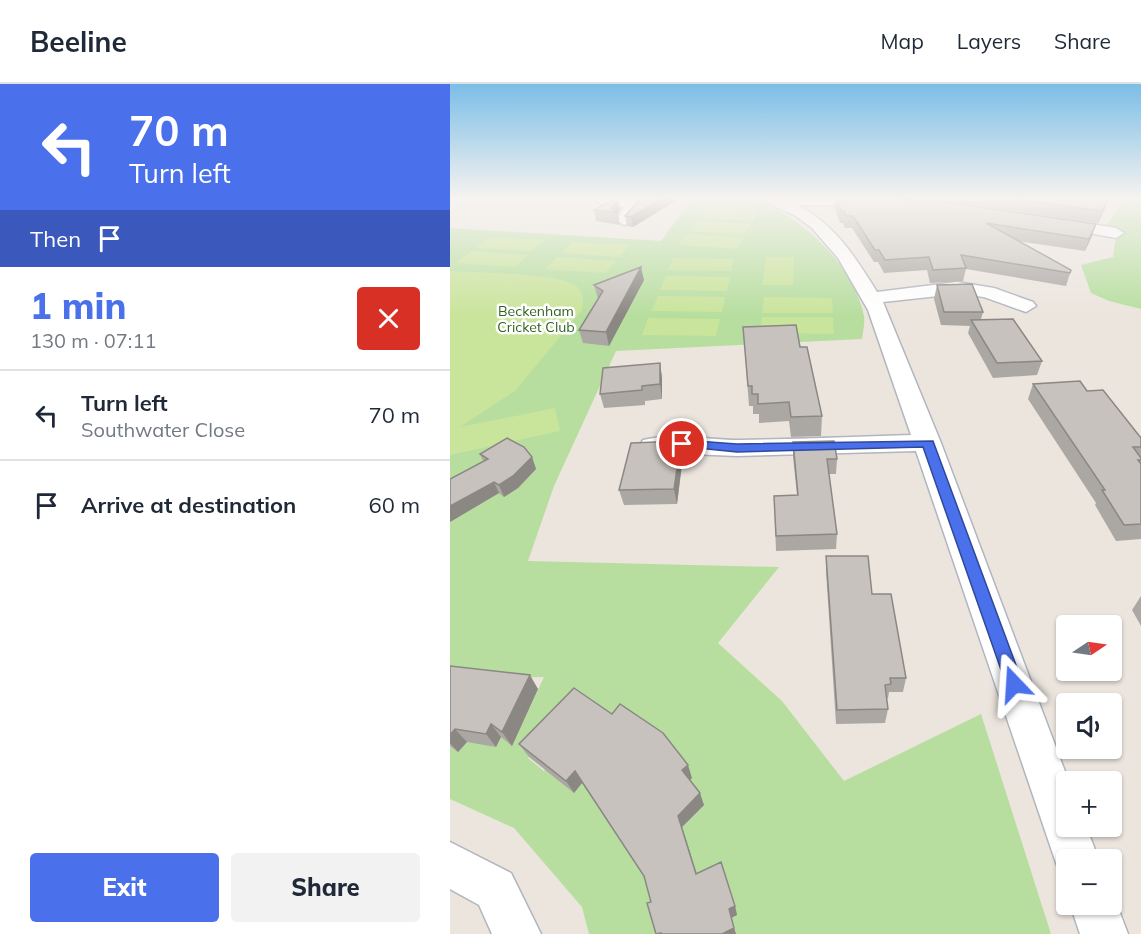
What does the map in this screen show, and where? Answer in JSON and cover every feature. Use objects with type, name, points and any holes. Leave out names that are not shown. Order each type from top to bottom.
[{"type":"street","points":[[832,237],[843,250],[872,298],[890,336],[1073,849]]},
{"type":"street","points":[[872,298],[957,288],[987,292],[1026,306]]},
{"type":"street","points":[[652,446],[682,444],[737,448],[928,443]]},
{"type":"street","points":[[450,864],[495,889],[517,934]]},
{"type":"street","points":[[1097,915],[1104,934]]},
{"type":"green space","name":"Beckenham Cricket Club","points":[[450,237],[591,237],[661,241],[664,237],[814,237],[839,263],[859,298],[864,316],[862,339],[616,351],[554,486],[528,561],[779,567],[718,643],[782,701],[844,781],[981,714],[1051,934],[736,934],[731,918],[737,915],[700,884],[691,857],[659,934],[589,934],[582,907],[514,828],[450,799],[450,746],[455,749],[485,735],[518,732],[544,677],[450,679]],"holes":[[[580,702],[617,727],[550,764],[544,771],[528,758]]]},
{"type":"green space","points":[[489,237],[544,240],[532,251],[476,248]]},
{"type":"green space","points":[[685,237],[743,238],[737,249],[679,245]]},
{"type":"green space","points":[[1116,237],[1141,237],[1141,309],[1109,301],[1091,293],[1081,265],[1113,257]]},
{"type":"green space","points":[[572,242],[629,245],[619,257],[561,253]]},
{"type":"green space","points":[[471,251],[528,255],[515,267],[456,263]]},
{"type":"green space","points":[[557,257],[616,261],[605,273],[545,269]]},
{"type":"green space","points":[[766,257],[794,257],[793,285],[762,285]]},
{"type":"green space","points":[[673,258],[734,259],[731,271],[668,270]]},
{"type":"green space","name":"Beckenham Cricket Club","points":[[450,271],[552,278],[575,285],[580,291],[583,300],[582,310],[515,391],[460,427],[555,408],[560,431],[450,455]]},
{"type":"green space","points":[[666,276],[730,277],[727,291],[660,290]]},
{"type":"green space","points":[[658,296],[725,297],[722,312],[651,311]]},
{"type":"green space","points":[[764,297],[832,298],[833,313],[762,313]]},
{"type":"green space","points":[[762,317],[833,317],[834,334],[760,333]]},
{"type":"green space","points":[[648,318],[720,319],[716,336],[642,335]]},
{"type":"building","points":[[866,237],[1011,237],[1071,270],[1070,273],[961,255],[966,268],[933,270],[929,257],[885,260],[879,250],[875,250]]},
{"type":"building","points":[[641,267],[606,332],[579,330],[603,291],[594,285]]},
{"type":"building","points":[[972,284],[983,312],[944,312],[937,285]]},
{"type":"building","points":[[1013,319],[1042,361],[997,363],[971,320]]},
{"type":"building","points":[[796,325],[800,347],[807,347],[822,416],[791,417],[789,402],[758,404],[758,394],[752,394],[752,386],[748,386],[743,327]]},
{"type":"building","points":[[660,363],[660,384],[642,386],[642,390],[600,394],[603,368]]},
{"type":"building","points":[[1080,381],[1087,391],[1103,390],[1141,438],[1141,447],[1133,447],[1141,458],[1138,460],[1141,464],[1141,524],[1124,525],[1102,490],[1105,490],[1033,384]]},
{"type":"building","points":[[507,438],[524,447],[532,457],[513,476],[499,485],[494,482],[450,506],[450,479],[488,459],[480,454]]},
{"type":"building","points":[[681,441],[674,489],[619,490],[631,443]]},
{"type":"building","points":[[834,441],[837,459],[827,459],[837,534],[776,536],[774,496],[798,495],[793,442]]},
{"type":"building","points":[[826,556],[868,556],[872,594],[891,594],[906,678],[890,678],[891,684],[885,685],[888,709],[837,710]]},
{"type":"building","points":[[450,666],[530,675],[502,732],[491,724],[486,734],[455,729],[450,735]]},
{"type":"building","points":[[574,688],[612,714],[620,704],[663,733],[688,765],[682,770],[700,793],[678,816],[696,874],[721,862],[735,906],[729,909],[734,928],[722,934],[656,934],[647,903],[651,902],[644,876],[575,771],[566,781],[519,744]]},
{"type":"route","points":[[682,444],[737,448],[928,443],[1014,684]]}]
